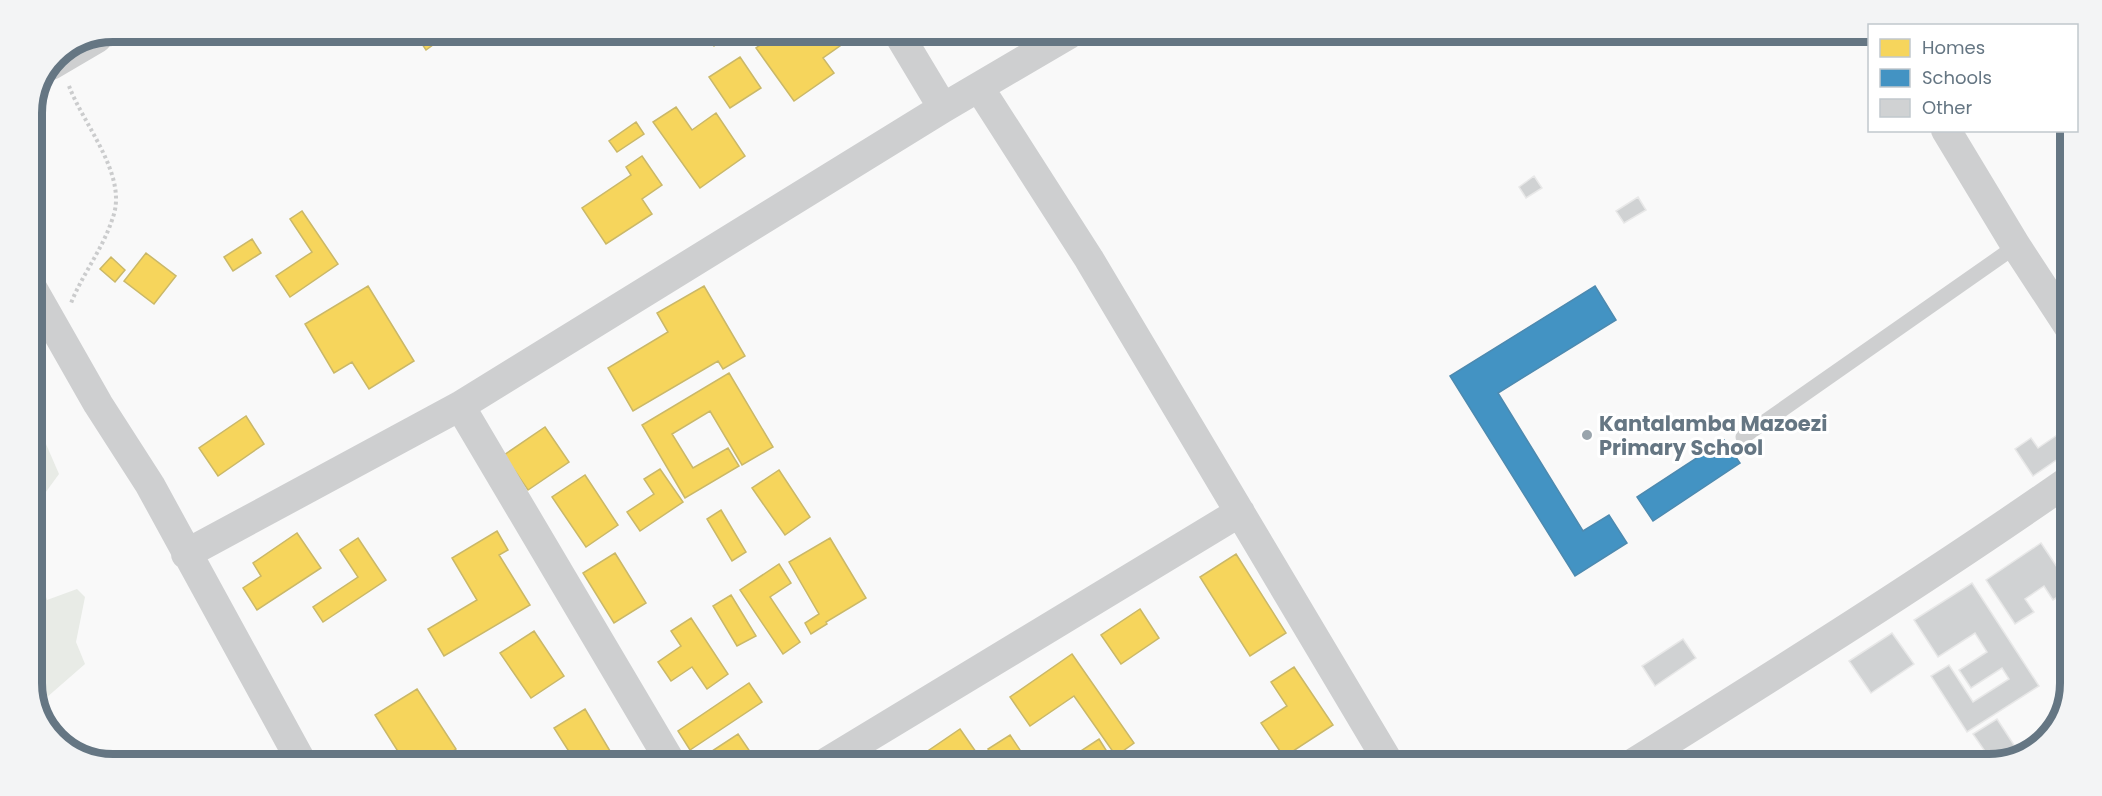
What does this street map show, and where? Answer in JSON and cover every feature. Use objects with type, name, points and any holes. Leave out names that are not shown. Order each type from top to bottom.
[{"type":"street","points":[[903,42],[943,108]]},
{"type":"street","points":[[186,554],[460,406],[943,108],[1056,42]]},
{"type":"street","points":[[980,88],[1089,259],[1384,754]]},
{"type":"street","points":[[1947,132],[2016,246],[2060,313]]},
{"type":"street","points":[[42,306],[98,404],[150,485],[298,754]]},
{"type":"street","points":[[460,406],[666,754]]},
{"type":"street","points":[[1648,754],[1835,636],[2004,526],[2060,487]]},
{"type":"street","points":[[839,754],[1240,512]]},
{"type":"lane","points":[[1743,436],[2016,246]]},
{"type":"path","points":[[59,68],[109,166],[116,189],[114,214],[99,253],[72,300],[60,337]]},
{"type":"shaded area","points":[[42,435],[59,474],[42,497]]},
{"type":"shaded area","points":[[42,585],[47,600],[77,589],[85,597],[76,642],[85,664],[46,698],[42,687]]},
{"type":"building: Homes","points":[[421,42],[437,42],[426,50]]},
{"type":"building: Homes","points":[[764,42],[846,42],[823,58],[834,73],[794,101],[756,48]]},
{"type":"building: Homes","points":[[740,57],[761,88],[730,108],[709,77]]},
{"type":"building: Homes","points":[[676,107],[692,130],[716,113],[745,156],[700,188],[653,122]]},
{"type":"building: Homes","points":[[636,122],[644,134],[617,152],[609,141]]},
{"type":"building: Homes","points":[[642,156],[662,185],[642,199],[652,214],[606,244],[582,208],[631,175],[626,167]]},
{"type":"building: Homes","points":[[302,211],[338,264],[290,297],[276,276],[312,252],[290,219]]},
{"type":"building: Homes","points":[[252,239],[261,253],[233,271],[224,257]]},
{"type":"building: Homes","points":[[146,253],[176,276],[154,304],[124,281]]},
{"type":"building: Homes","points":[[111,257],[125,270],[115,282],[100,269]]},
{"type":"building: Homes","points":[[368,286],[414,361],[369,389],[352,362],[334,373],[305,324]]},
{"type":"building: Homes","points":[[704,286],[745,356],[723,369],[718,361],[633,411],[608,368],[668,332],[657,313]]},
{"type":"building: Homes","points":[[729,373],[773,447],[742,465],[710,411],[672,434],[693,468],[728,448],[739,466],[685,498],[642,425]]},
{"type":"building: Homes","points":[[246,416],[264,444],[218,476],[199,448]]},
{"type":"building: Homes","points":[[545,427],[569,462],[528,490],[504,455]]},
{"type":"building: Homes","points":[[660,469],[683,502],[640,531],[627,512],[654,494],[644,479]]},
{"type":"building: Homes","points":[[779,470],[810,517],[785,535],[752,488]]},
{"type":"building: Homes","points":[[585,475],[618,525],[586,547],[552,497]]},
{"type":"building: Homes","points":[[721,510],[746,552],[732,561],[707,519]]},
{"type":"building: Homes","points":[[497,531],[508,550],[499,555],[530,605],[444,656],[428,629],[477,600],[452,558]]},
{"type":"building: Homes","points":[[297,533],[321,568],[257,610],[243,588],[261,576],[253,563]]},
{"type":"building: Homes","points":[[358,538],[386,580],[323,622],[313,607],[358,577],[340,550]]},
{"type":"building: Homes","points":[[830,538],[866,598],[826,622],[827,624],[811,634],[805,623],[819,614],[789,562]]},
{"type":"building: Homes","points":[[615,553],[646,603],[614,623],[583,573]]},
{"type":"building: Homes","points":[[1236,554],[1286,633],[1250,656],[1200,577]]},
{"type":"building: Homes","points":[[779,564],[791,583],[770,597],[800,642],[783,654],[740,590]]},
{"type":"building: Homes","points":[[731,595],[756,636],[737,646],[713,606]]},
{"type":"building: Homes","points":[[1140,609],[1159,638],[1121,664],[1101,635]]},
{"type":"building: Homes","points":[[691,618],[728,674],[707,689],[692,667],[671,681],[658,662],[681,646],[671,631]]},
{"type":"building: Homes","points":[[534,631],[564,676],[531,698],[500,653]]},
{"type":"building: Homes","points":[[1072,654],[1134,743],[1119,754],[1115,754],[1074,696],[1030,726],[1010,697]]},
{"type":"building: Homes","points":[[1294,667],[1333,725],[1289,754],[1282,754],[1261,723],[1287,706],[1271,682]]},
{"type":"building: Homes","points":[[749,683],[762,702],[690,750],[678,731]]},
{"type":"building: Homes","points":[[417,689],[456,749],[448,754],[400,754],[375,715]]},
{"type":"building: Homes","points":[[585,709],[612,754],[571,754],[554,728]]},
{"type":"building: Homes","points":[[960,729],[977,754],[923,754]]},
{"type":"building: Homes","points":[[738,734],[752,754],[710,754]]},
{"type":"building: Homes","points":[[1010,735],[1023,754],[991,754],[988,749]]},
{"type":"building: Homes","points":[[1099,739],[1108,754],[1076,754]]},
{"type":"building: Schools","points":[[1595,286],[1616,320],[1498,393],[1583,531],[1609,515],[1627,543],[1575,576],[1450,376]]},
{"type":"building: Schools","points":[[1724,440],[1740,463],[1653,521],[1637,497]]},
{"type":"building: Other","points":[[1534,176],[1542,188],[1526,198],[1519,187]]},
{"type":"building: Other","points":[[1638,197],[1646,210],[1624,223],[1616,211]]},
{"type":"building: Other","points":[[2060,433],[2060,457],[2033,476],[2015,449],[2031,438],[2038,448]]},
{"type":"building: Other","points":[[2041,543],[2060,572],[2060,596],[2053,600],[2044,586],[2025,599],[2034,612],[2015,624],[1986,580]]},
{"type":"building: Other","points":[[1972,583],[2039,686],[1967,732],[1931,676],[1949,665],[1973,702],[2009,679],[2002,668],[1971,688],[1959,670],[1987,652],[1975,633],[1938,657],[1914,620]]},
{"type":"building: Other","points":[[1892,633],[1914,664],[1871,693],[1849,661]]},
{"type":"building: Other","points":[[1683,639],[1696,658],[1655,686],[1642,666]]},
{"type":"building: Other","points":[[1997,719],[2016,748],[2007,752],[1987,754],[1973,734]]},
{"type":"place","name":"Kantalamba Mazoezi Primary School","points":[[1587,435]]}]
